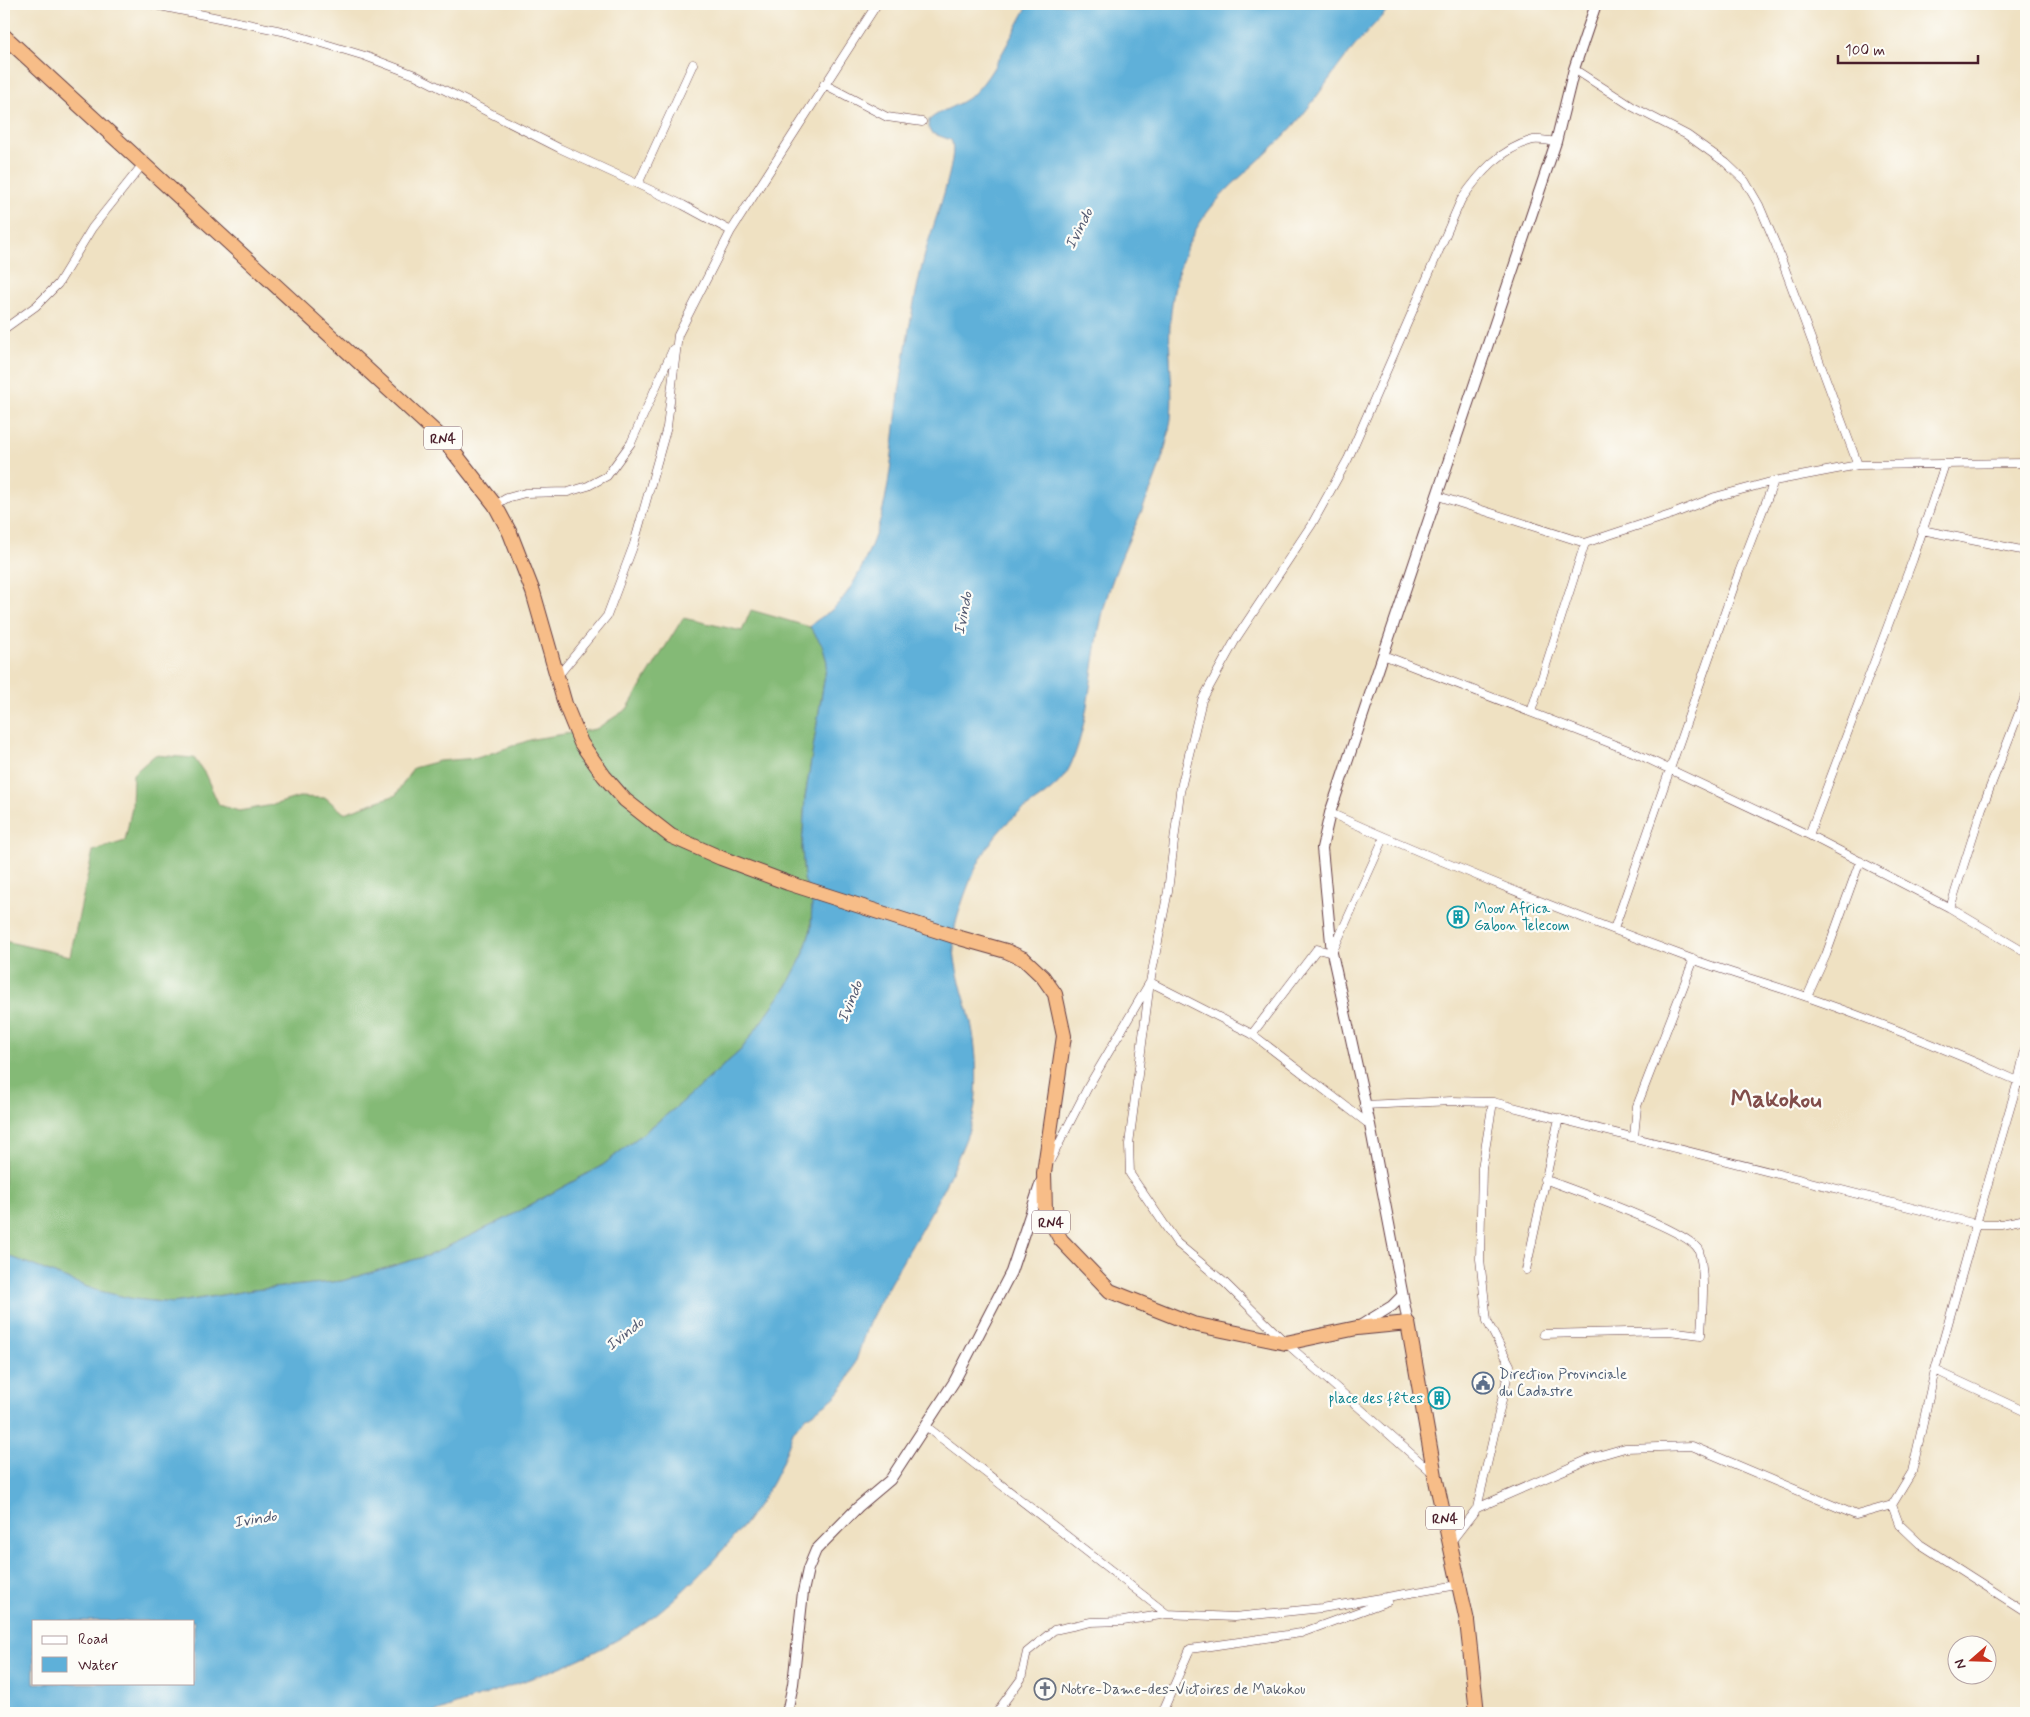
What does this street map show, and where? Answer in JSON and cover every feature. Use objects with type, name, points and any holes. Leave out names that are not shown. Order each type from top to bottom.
[{"type":"highway","name":"RN4","points":[[4,36],[445,441],[496,506],[522,561],[544,627],[565,704],[581,743],[604,776],[625,800],[672,836],[721,858],[960,938],[1006,950],[1024,959],[1043,977],[1055,994],[1064,1036],[1044,1172],[1045,1212],[1061,1240],[1110,1291],[1192,1324],[1286,1343],[1356,1328],[1408,1323],[1436,1476],[1467,1621],[1477,1713]]},
{"type":"street","points":[[150,4],[282,31],[364,56],[449,91],[559,148],[638,184],[730,232]]},
{"type":"street","points":[[496,506],[507,498],[526,493],[568,492],[588,486],[607,476],[631,443],[678,335],[730,232],[877,4]]},
{"type":"street","points":[[1408,1323],[1370,1125],[1364,1105],[1332,952],[1322,848],[1330,813],[1556,142],[1574,69],[1596,4]]},
{"type":"street","points":[[638,184],[693,64]]},
{"type":"street","points":[[1574,69],[1633,107],[1686,135],[1726,163],[1745,182],[1759,205],[1776,245],[1858,464]]},
{"type":"street","points":[[824,84],[887,117],[922,122]]},
{"type":"street","points":[[1436,1476],[1286,1343],[1225,1283],[1177,1243],[1130,1174],[1129,1144],[1150,982],[1168,891],[1180,792],[1202,700],[1237,637],[1312,524],[1348,459],[1461,200],[1476,178],[1500,154],[1534,140],[1556,142]]},
{"type":"street","points":[[4,329],[36,306],[58,284],[92,228],[143,164]]},
{"type":"street","points":[[558,677],[607,616],[634,544],[667,427],[678,335]]},
{"type":"street","points":[[1438,496],[1585,543],[1715,497],[1774,481],[1858,464],[2026,463]]},
{"type":"street","points":[[1809,835],[1837,766],[1945,464]]},
{"type":"street","points":[[1614,929],[1736,581],[1774,481]]},
{"type":"street","points":[[1922,530],[2026,551]]},
{"type":"street","points":[[1531,712],[1585,543]]},
{"type":"street","points":[[1383,655],[1633,752],[1860,861],[1950,908],[2026,953]]},
{"type":"street","points":[[1950,908],[1982,808],[2026,696]]},
{"type":"street","points":[[1330,813],[1384,838],[1614,929],[1932,1042],[2026,1085]]},
{"type":"street","points":[[1332,952],[1384,838]]},
{"type":"street","points":[[1808,997],[1826,955],[1860,861]]},
{"type":"street","points":[[1252,1034],[1317,949],[1332,952]]},
{"type":"street","points":[[1634,1137],[1637,1106],[1694,959]]},
{"type":"street","points":[[1150,982],[1252,1034],[1370,1125]]},
{"type":"street","points":[[787,1713],[793,1684],[803,1592],[808,1569],[816,1550],[858,1507],[890,1480],[954,1382],[1011,1272],[1028,1226],[1044,1172],[1088,1087],[1150,982]]},
{"type":"street","points":[[1477,1508],[1594,1457],[1625,1448],[1692,1446],[1856,1514],[1892,1505],[1912,1472],[1935,1370],[2018,1081],[2026,1046]]},
{"type":"street","points":[[1364,1105],[1452,1101],[1493,1102],[1976,1224],[2001,1224],[2026,1219]]},
{"type":"street","points":[[1450,1543],[1477,1508],[1510,1365],[1488,1322],[1480,1259],[1482,1168],[1493,1102]]},
{"type":"street","points":[[1526,1270],[1544,1179],[1559,1118]]},
{"type":"street","points":[[1543,1334],[1669,1332],[1701,1335],[1703,1294],[1699,1250],[1692,1243],[1671,1230],[1544,1179]]},
{"type":"street","points":[[1356,1328],[1392,1306],[1402,1296]]},
{"type":"street","points":[[1935,1370],[2026,1412]]},
{"type":"street","points":[[926,1426],[1167,1614]]},
{"type":"street","points":[[1892,1505],[1899,1524],[1920,1544],[2025,1608]]},
{"type":"street","points":[[999,1710],[1021,1679],[1027,1652],[1054,1630],[1091,1622],[1123,1621],[1167,1614],[1234,1617],[1322,1608],[1458,1584]]},
{"type":"street","points":[[1162,1713],[1190,1649],[1301,1633],[1406,1594]]},
{"type":"green space","points":[[751,610],[810,627],[822,644],[827,662],[805,798],[802,848],[804,879],[812,901],[811,929],[803,955],[787,986],[741,1050],[679,1105],[603,1165],[503,1220],[430,1255],[342,1281],[253,1290],[173,1303],[134,1299],[95,1290],[4,1254],[4,941],[70,956],[93,851],[125,841],[132,807],[133,774],[155,755],[194,758],[205,774],[219,805],[239,811],[273,805],[299,797],[326,798],[344,813],[396,795],[413,768],[439,761],[477,758],[533,739],[596,729],[627,709],[683,618],[742,631]]},
{"type":"water","name":"Ivindo","points":[[1029,4],[1393,4],[1350,52],[1294,125],[1208,211],[1189,243],[1175,284],[1171,313],[1172,411],[1166,443],[1152,488],[1123,553],[1107,597],[1079,743],[1067,773],[1051,790],[1004,826],[988,846],[975,870],[957,919],[954,932],[955,958],[971,1022],[976,1057],[977,1081],[973,1117],[945,1186],[869,1323],[850,1376],[835,1397],[798,1425],[793,1432],[775,1477],[757,1507],[731,1540],[686,1588],[655,1615],[630,1632],[604,1647],[548,1672],[434,1713],[4,1713],[4,1254],[95,1290],[134,1299],[173,1303],[253,1290],[342,1281],[430,1255],[503,1220],[603,1165],[679,1105],[741,1050],[787,986],[803,955],[811,929],[812,901],[804,879],[802,848],[805,798],[827,662],[822,645],[810,627],[815,621],[836,606],[855,580],[877,530],[885,501],[913,307],[927,246],[945,191],[952,160],[953,148],[951,140],[931,133],[928,127],[929,120],[972,95],[988,77]]},
{"type":"place","name":"Moov Africa Gabon Telecom","points":[[1458,917]]},
{"type":"place","name":"Direction Provinciale du Cadastre","points":[[1483,1383]]},
{"type":"place","name":"place des fêtes","points":[[1439,1398]]},
{"type":"place","name":"Notre-Dame-des-Victoires de Makokou","points":[[1045,1689]]},
{"type":"district","name":"Makokou","points":[[1776,1098]]}]
